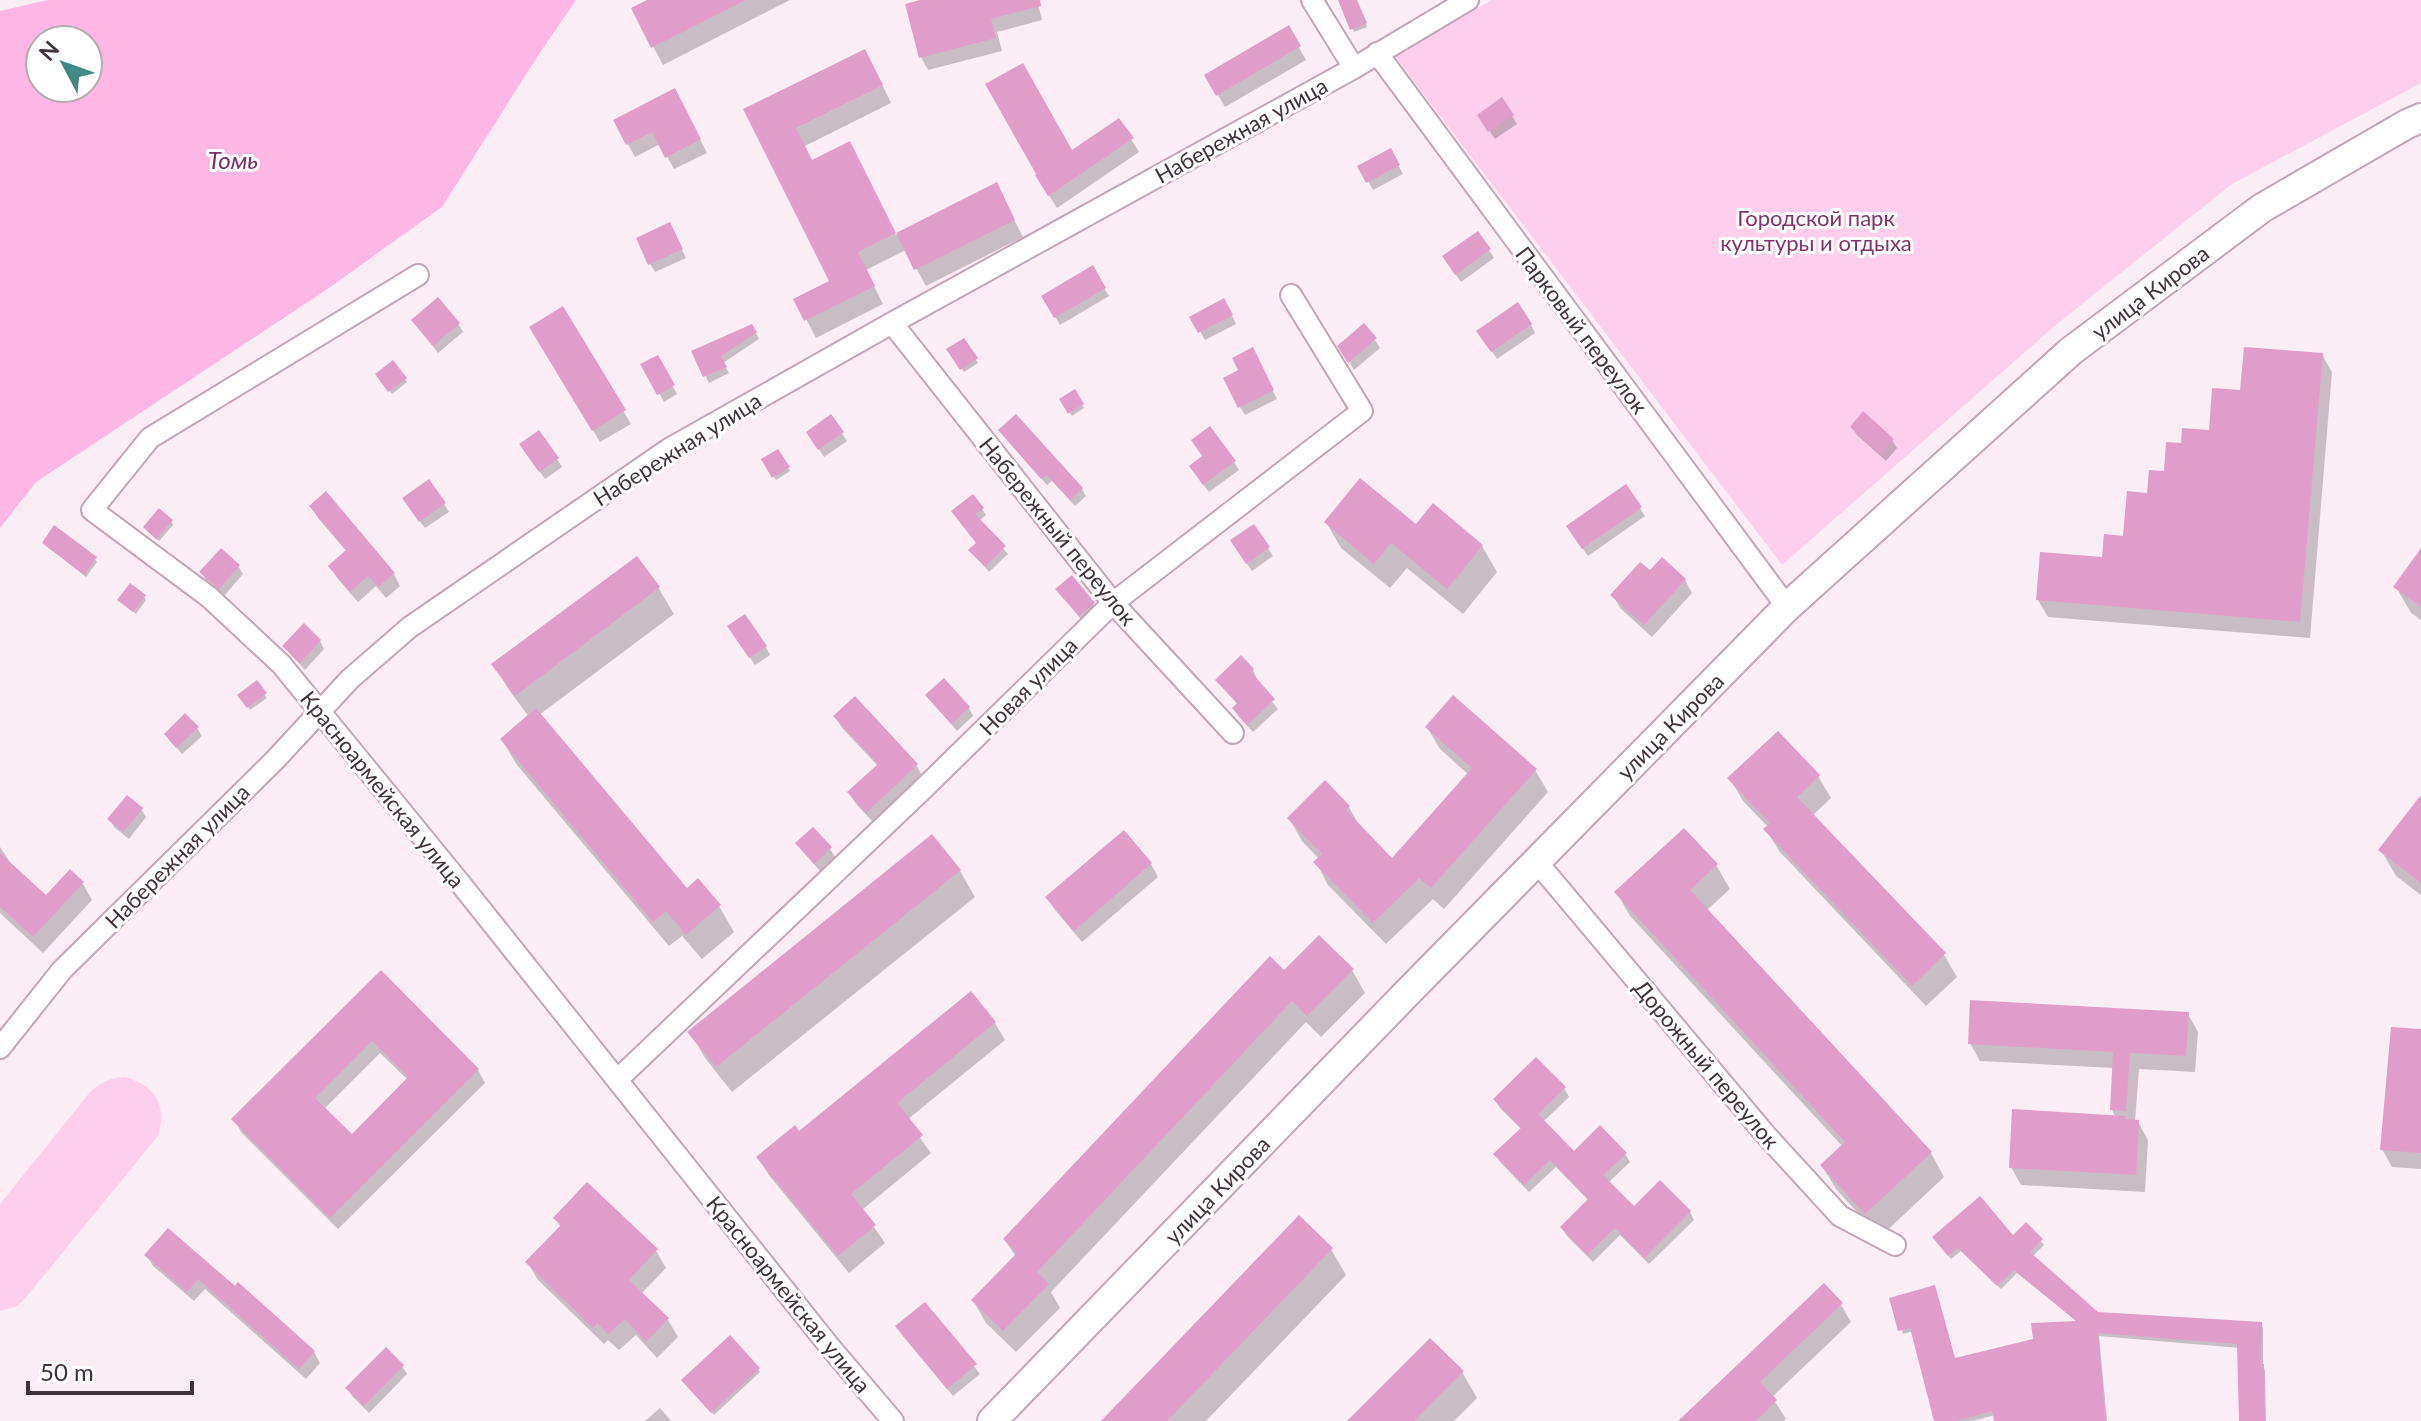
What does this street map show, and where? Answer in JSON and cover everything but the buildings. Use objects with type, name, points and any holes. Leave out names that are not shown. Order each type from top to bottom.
[{"type":"main road","name":"улица Кирова","points":[[992,1421],[1787,607],[2071,351],[2262,208],[2421,118]]},
{"type":"street","points":[[1312,0],[1354,68]]},
{"type":"street","name":"Набережная улица","points":[[0,1048],[62,970],[275,760],[350,679],[410,627],[669,449],[1354,68],[1468,0]]},
{"type":"street","name":"Парковый переулок","points":[[1377,53],[1787,607]]},
{"type":"street","name":"Красноармейская улица","points":[[418,275],[150,438],[92,510],[209,597],[281,664],[470,894],[820,1335],[893,1421]]},
{"type":"street","name":"Новая улица","points":[[617,1080],[920,792],[1113,603],[1362,411],[1291,295]]},
{"type":"street","name":"Набережный переулок","points":[[892,323],[1113,603],[1233,733]]},
{"type":"street","name":"Дорожный переулок","points":[[1537,862],[1765,1134],[1840,1216],[1895,1245]]},
{"type":"green space","name":"Городской парк культуры и отдыха","points":[[1492,0],[2421,0],[2421,83],[2232,184],[2051,329],[1782,565],[1393,54]]},
{"type":"green space","points":[[125,1077],[144,1086],[156,1098],[161,1115],[158,1136],[23,1301],[0,1311],[0,1204],[90,1092],[106,1081]]},
{"type":"water","name":"Томь","points":[[48,0],[576,0],[442,207],[326,290],[36,482],[0,528],[0,11]]}]
